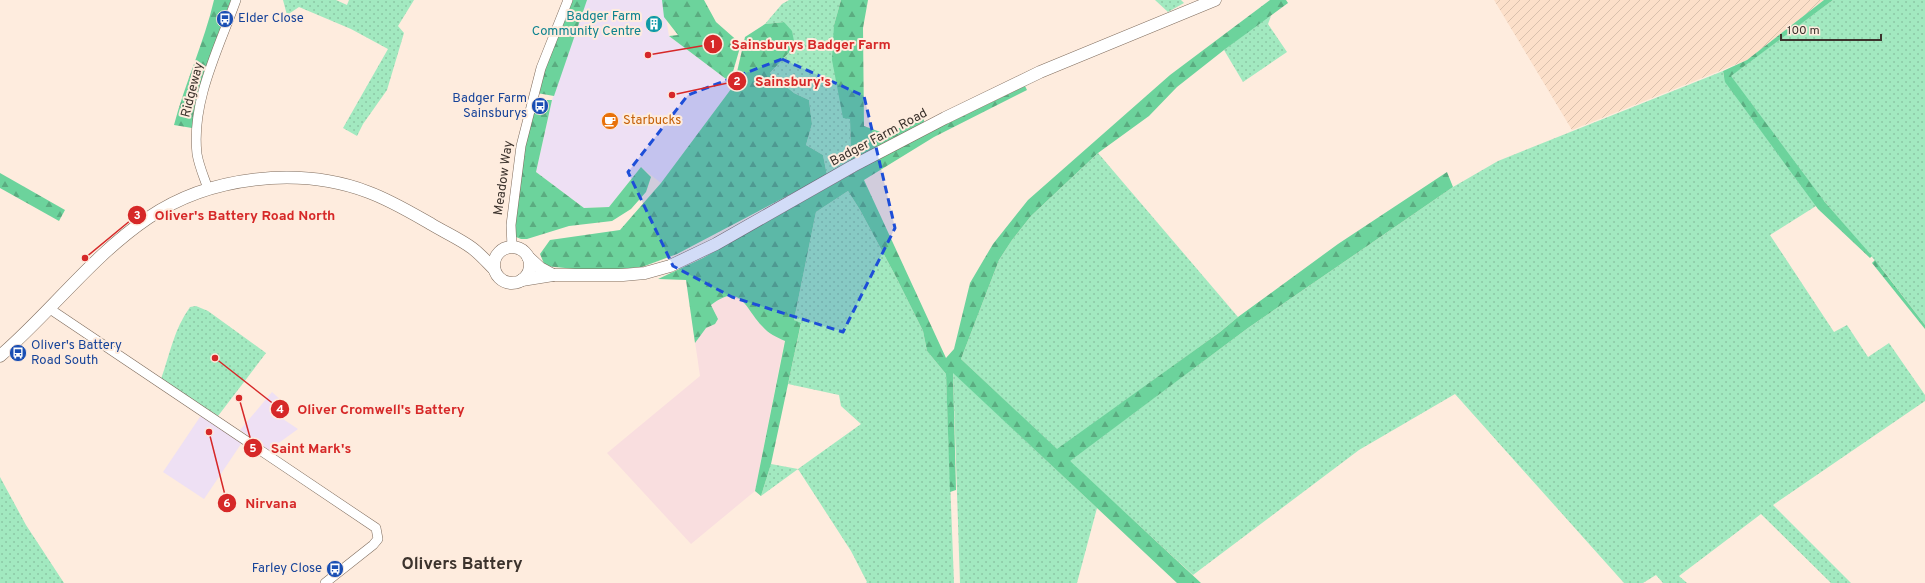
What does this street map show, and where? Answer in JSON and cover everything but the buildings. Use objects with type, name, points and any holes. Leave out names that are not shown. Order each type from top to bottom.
[{"type":"main road","name":"Badger Farm Road","points":[[522,280],[553,275],[623,275],[645,273],[670,266],[716,244],[853,166],[1040,72],[1215,0]]},
{"type":"main road","points":[[0,356],[50,309],[98,259],[135,228],[163,208],[208,189],[250,181],[277,178],[321,180],[368,192],[401,206],[472,248],[494,269],[500,280],[506,283],[516,283],[522,280],[530,266],[528,257]]},
{"type":"main road","points":[[494,269],[496,255],[500,250],[512,247],[522,250],[528,257],[553,275]]},
{"type":"main road","points":[[472,248],[496,255]]},
{"type":"main road","points":[[0,353],[15,343]]},
{"type":"street","name":"Ridgeway","points":[[208,189],[200,166],[197,140],[198,121],[206,83],[236,0]]},
{"type":"street","name":"Meadow Way","points":[[512,247],[510,225],[521,146],[542,68],[568,0]]},
{"type":"street","points":[[50,309],[371,523],[376,528],[378,539],[364,553],[325,583]]},
{"type":"highlighted area","points":[[782,59],[864,96],[895,228],[843,332],[732,297],[673,266],[628,172],[688,95]]},
{"type":"shaded area","points":[[586,0],[663,0],[669,36],[734,85],[661,183],[641,167],[609,207],[584,208],[536,172],[552,100]]},
{"type":"shaded area","points":[[1494,0],[1824,0],[1747,60],[1572,130]]},
{"type":"shaded area","points":[[809,216],[755,491],[691,544],[607,453],[700,376],[686,280]]},
{"type":"shaded area","points":[[272,392],[282,401],[274,413],[298,429],[269,450],[240,430]]},
{"type":"shaded area","points":[[202,414],[243,441],[204,499],[163,472]]},
{"type":"green space","points":[[214,0],[231,0],[207,65],[192,128],[174,125],[183,94],[205,32]]},
{"type":"green space","points":[[283,0],[336,0],[347,5],[349,0],[414,0],[398,26],[404,33],[387,90],[363,124],[357,136],[343,128],[388,49],[351,29],[299,7],[287,15]]},
{"type":"green space","points":[[570,0],[587,0],[554,96],[537,93]]},
{"type":"green space","points":[[662,0],[704,0],[716,22],[741,44],[730,82],[669,36],[678,35],[664,17]]},
{"type":"green space","points":[[789,0],[841,0],[834,25],[850,119],[851,162],[827,175],[823,155],[806,145],[812,124],[809,100],[794,93],[770,73],[795,46],[784,22],[765,24],[782,4]]},
{"type":"green space","points":[[841,0],[868,0],[863,28],[864,126],[886,134],[924,117],[924,123],[851,162],[850,119],[843,118],[832,60],[834,25]]},
{"type":"green space","points":[[1155,0],[1181,0],[1184,3],[1168,12]]},
{"type":"green space","points":[[1270,0],[1286,0],[1288,3],[1177,87],[1149,116],[1098,153],[1031,216],[1012,240],[999,260],[961,359],[1057,449],[1220,332],[1238,317],[1338,244],[1447,172],[1453,187],[1248,328],[1070,461],[1201,583],[1177,583],[953,373],[956,490],[950,492],[946,374],[927,351],[923,331],[895,275],[848,191],[816,212],[794,320],[801,323],[771,464],[761,496],[755,491],[785,341],[765,329],[741,300],[736,297],[729,296],[711,305],[718,319],[715,324],[706,328],[695,343],[686,280],[658,279],[703,258],[903,145],[1025,86],[1027,90],[934,137],[864,180],[946,358],[954,349],[970,283],[993,244],[1028,200],[1170,75]]},
{"type":"green space","points":[[1824,0],[1833,0],[1731,76],[1824,201],[1872,256],[1870,258],[1818,209],[1725,82],[1723,71],[1747,60]]},
{"type":"green space","points":[[1833,0],[1925,0],[1925,325],[1883,270],[1824,201],[1770,235],[1834,332],[1847,325],[1868,357],[1889,343],[1925,395],[1925,401],[1773,505],[1851,583],[1831,583],[1761,514],[1679,576],[1687,583],[1663,583],[1656,575],[1643,583],[1624,583],[1455,394],[1359,450],[1193,575],[1069,461],[1248,328],[1453,187],[1498,161],[1723,71],[1724,77],[1730,76]]},
{"type":"green space","points":[[1271,16],[1268,24],[1287,52],[1243,82],[1224,50],[1264,19]]},
{"type":"green space","points":[[784,22],[792,31],[795,46],[770,73],[794,93],[809,100],[812,124],[806,145],[823,155],[827,175],[677,254],[642,267],[595,271],[545,266],[540,254],[550,240],[620,230],[661,183],[734,85],[745,37],[765,24]]},
{"type":"green space","points":[[538,100],[552,100],[536,172],[584,208],[609,207],[641,167],[651,177],[646,192],[631,209],[612,221],[569,226],[527,239],[516,237],[515,205],[520,168],[528,131]]},
{"type":"green space","points":[[1098,153],[1238,317],[1220,332],[1057,450],[961,359],[999,260],[1012,240],[1031,216]]},
{"type":"green space","points":[[0,173],[65,210],[59,221],[0,188]]},
{"type":"green space","points":[[848,191],[895,275],[923,331],[927,351],[946,374],[954,583],[866,583],[867,582],[851,551],[798,469],[861,424],[841,406],[839,395],[788,384],[801,324],[794,320],[816,212]]},
{"type":"green space","points":[[1875,260],[1925,325],[1925,329],[1872,263]]},
{"type":"green space","points":[[196,306],[208,311],[266,353],[218,416],[161,379],[180,324],[190,307]]},
{"type":"green space","points":[[953,372],[1097,508],[1077,583],[960,583]]},
{"type":"green space","points":[[771,464],[798,469],[761,496]]},
{"type":"green space","points":[[0,477],[26,525],[64,583],[0,583]]},
{"type":"place","name":"Elder Close","points":[[225,19]]},
{"type":"place","name":"Badger Farm Community Centre","points":[[654,24]]},
{"type":"place","name":"Sainsburys Badger Farm","points":[[648,55]]},
{"type":"place","name":"Sainsbury's","points":[[672,95]]},
{"type":"place","name":"Badger Farm Sainsburys","points":[[540,106]]},
{"type":"place","name":"Starbucks","points":[[610,121]]},
{"type":"place","name":"Oliver's Battery Road North","points":[[85,258]]},
{"type":"place","name":"Oliver's Battery Road South","points":[[18,353]]},
{"type":"place","name":"Oliver Cromwell's Battery","points":[[215,358]]},
{"type":"place","name":"Saint Mark's","points":[[239,398]]},
{"type":"place","name":"Nirvana","points":[[209,432]]},
{"type":"place","name":"Farley Close","points":[[335,569]]},
{"type":"district","name":"Olivers Battery","points":[[462,565]]}]
